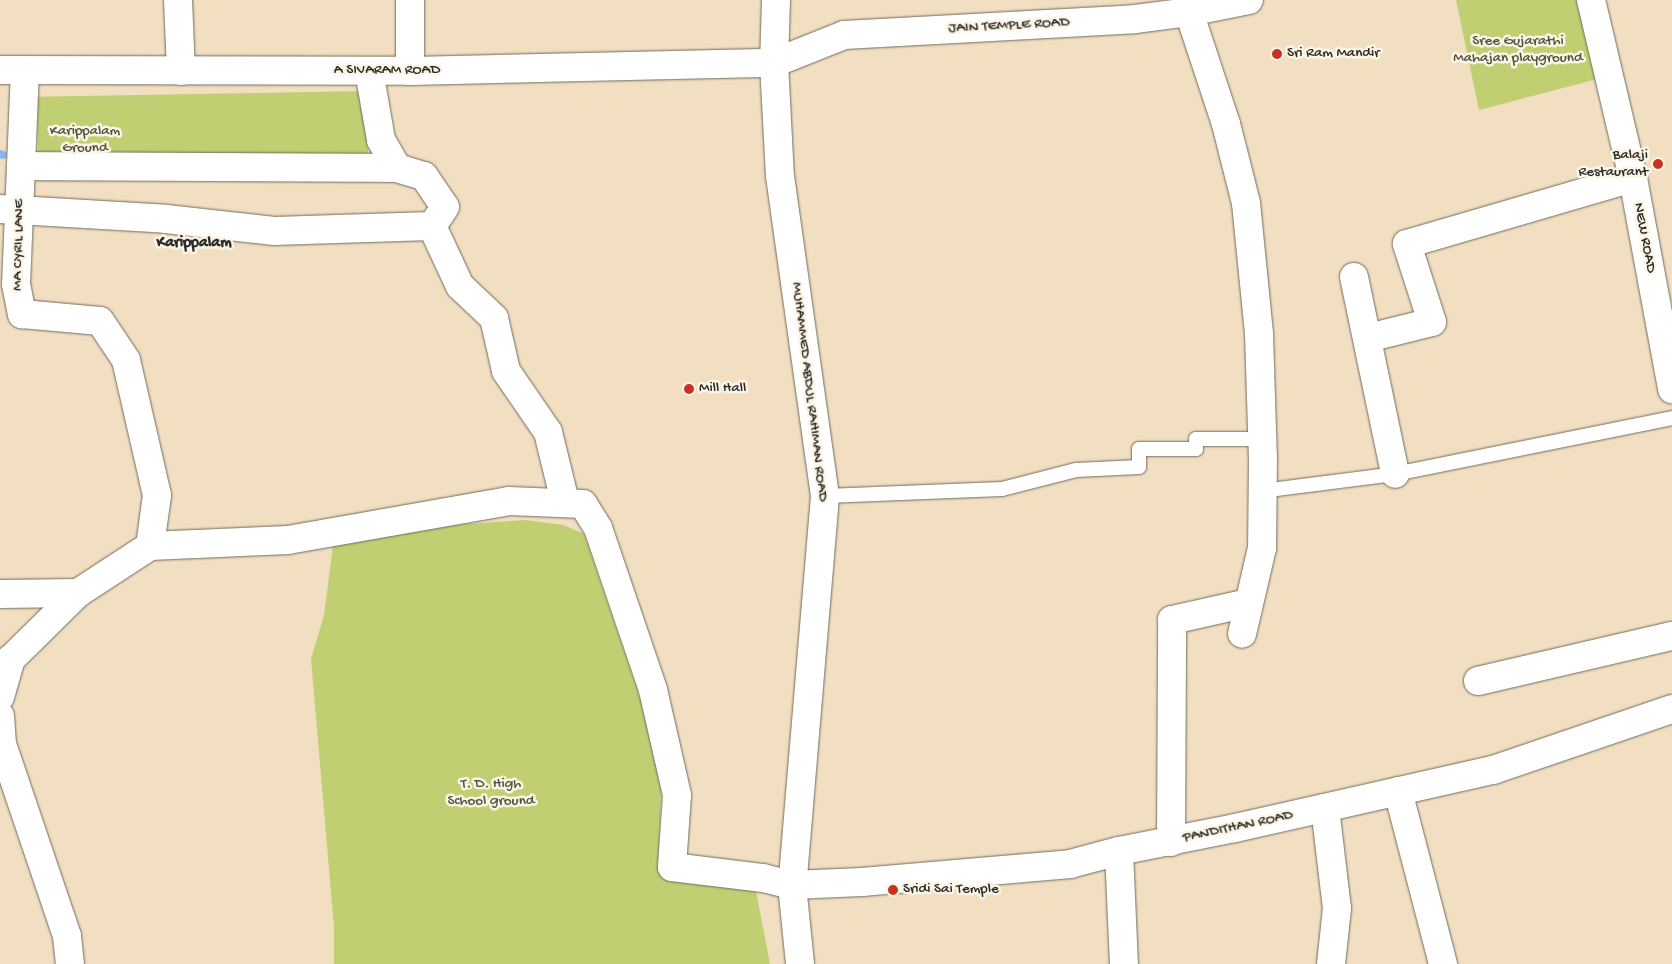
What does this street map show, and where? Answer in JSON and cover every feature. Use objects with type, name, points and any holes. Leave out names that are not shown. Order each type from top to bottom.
[{"type":"street","points":[[178,0],[181,71]]},
{"type":"street","points":[[410,0],[410,71]]},
{"type":"street","name":"MUHAMMED ABDUL RAHIMAN ROAD","points":[[776,0],[774,64],[780,176],[825,496],[792,885],[800,964]]},
{"type":"street","name":"JAIN TEMPLE ROAD","points":[[774,64],[844,35],[1135,9],[1189,12],[1249,0]]},
{"type":"street","name":"NEW ROAD","points":[[1592,0],[1633,178],[1672,389]]},
{"type":"street","points":[[1189,12],[1226,124],[1246,203],[1259,334],[1262,439],[1262,548],[1242,634]]},
{"type":"street","name":"A SIVARAM ROAD","points":[[13,70],[410,71],[774,64]]},
{"type":"street","name":"MA CYRIL LANE","points":[[13,70],[21,166],[10,208],[16,284],[11,313],[100,321],[126,360],[157,495],[150,546]]},
{"type":"street","points":[[369,71],[381,140],[398,168]]},
{"type":"street","points":[[21,166],[398,168],[424,176],[445,207],[432,226]]},
{"type":"street","points":[[1368,338],[1432,322],[1407,244],[1633,178]]},
{"type":"street","points":[[10,208],[166,219],[274,231],[432,226]]},
{"type":"street","points":[[0,697],[11,658],[78,593],[150,546],[288,540],[510,501],[565,502],[548,432],[506,371],[494,318],[460,286],[432,226]]},
{"type":"street","points":[[1354,276],[1396,474]]},
{"type":"street","name":"PANDITHAN ROAD","points":[[565,502],[584,504],[598,528],[653,690],[677,795],[672,867],[763,878],[792,885],[862,882],[1070,864],[1119,851],[1171,842],[1493,770],[1672,709]]},
{"type":"street","points":[[0,594],[78,593]]},
{"type":"street","points":[[1171,842],[1172,620],[1248,603]]},
{"type":"street","points":[[1478,682],[1672,636]]},
{"type":"street","points":[[0,716],[2,744],[67,936],[70,964]]},
{"type":"street","points":[[1398,792],[1443,964]]},
{"type":"street","points":[[1325,808],[1337,908],[1331,964]]},
{"type":"street","points":[[1119,851],[1124,964]]},
{"type":"lane","points":[[1262,491],[1396,474],[1672,418]]},
{"type":"lane","points":[[825,496],[1002,489],[1076,470],[1139,467],[1140,449],[1196,449],[1196,439],[1262,439]]},
{"type":"green space","name":"Sree Gujarathi Mahajan playground","points":[[1456,0],[1576,0],[1601,78],[1479,110]]},
{"type":"green space","name":"Karippalam Ground","points":[[367,91],[368,174],[38,180],[37,97]]},
{"type":"green space","name":"T. D. High School ground","points":[[525,520],[563,525],[584,534],[652,733],[661,791],[658,872],[678,882],[756,891],[770,964],[334,964],[334,927],[311,659],[324,615],[333,546],[397,529]]},
{"type":"place","name":"Sri Ram Mandir","points":[[1277,54]]},
{"type":"place","name":"Balaji Restaurant","points":[[1658,164]]},
{"type":"place","name":"Mill Hall","points":[[689,389]]},
{"type":"place","name":"Sridi Sai Temple","points":[[893,890]]},
{"type":"district","name":"Karippalam","points":[[194,244]]}]
